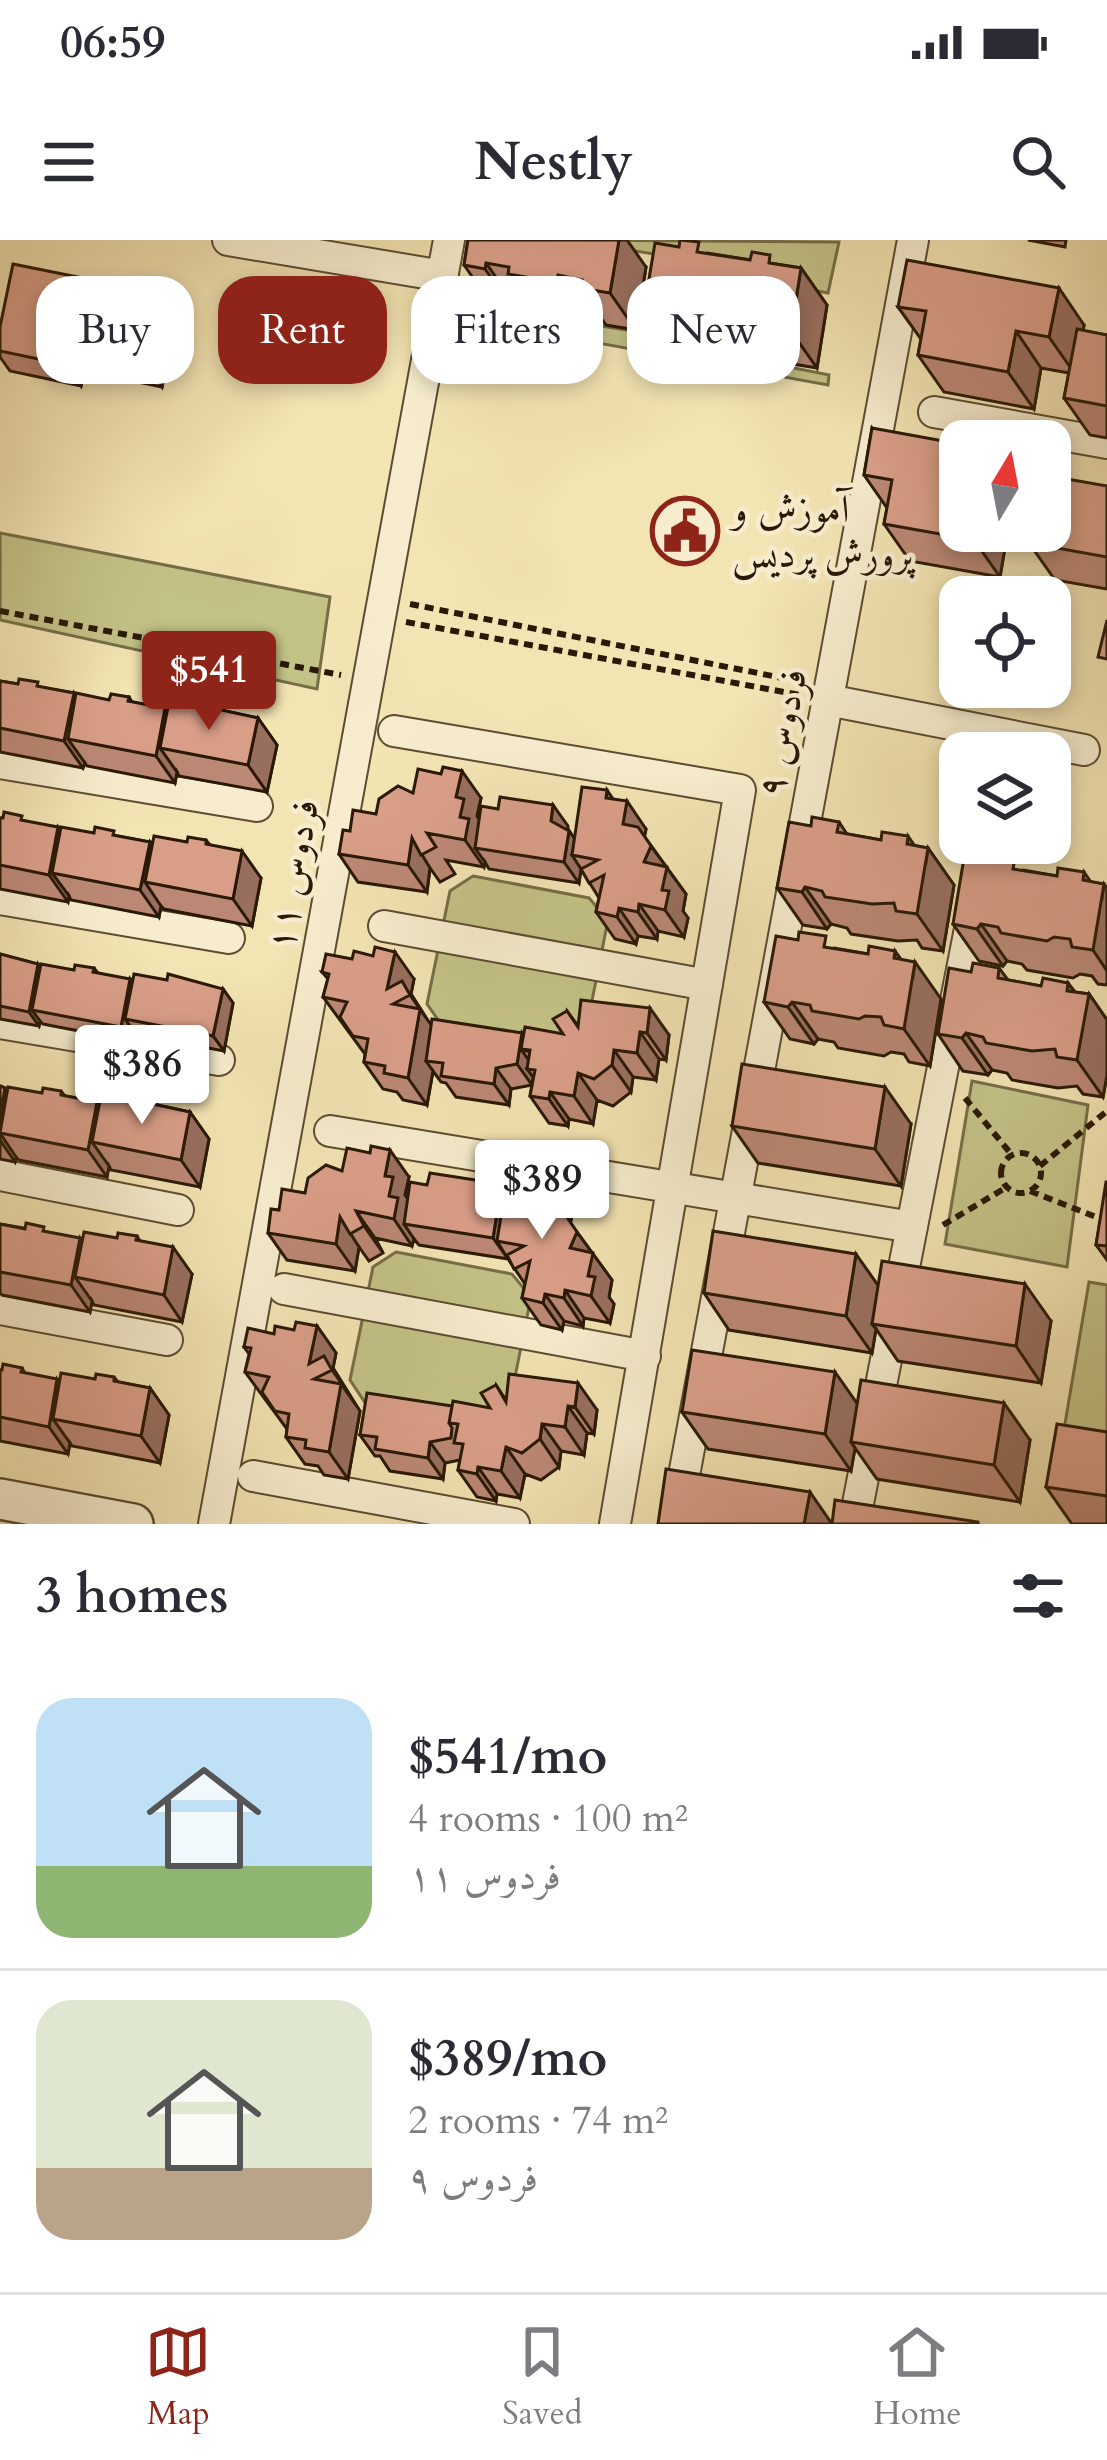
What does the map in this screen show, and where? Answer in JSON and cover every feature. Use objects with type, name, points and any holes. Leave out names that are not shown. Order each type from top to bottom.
[{"type":"street","points":[[228,240],[442,276]]},
{"type":"street","name":"فردوس ۱۱","points":[[442,276],[449,240]]},
{"type":"street","name":"فردوس ۹","points":[[675,1524],[913,240]]},
{"type":"street","name":"فردوس ۱۱","points":[[214,1524],[422,384]]},
{"type":"street","points":[[934,412],[1107,443]]},
{"type":"street","points":[[829,694],[1084,750]]},
{"type":"street","points":[[394,731],[740,790],[615,1524]]},
{"type":"street","points":[[0,763],[257,806]]},
{"type":"street","points":[[854,1524],[979,880]]},
{"type":"street","points":[[0,899],[229,938]]},
{"type":"street","points":[[384,926],[707,985]]},
{"type":"street","points":[[0,1023],[219,1060]]},
{"type":"street","points":[[330,1131],[735,1198],[910,1235]]},
{"type":"street","points":[[0,1175],[178,1210]]},
{"type":"street","points":[[284,1289],[645,1356]]},
{"type":"street","points":[[0,1309],[166,1340]]},
{"type":"street","points":[[253,1476],[514,1524]]},
{"type":"street","points":[[0,1499],[133,1524]]},
{"type":"path","points":[[382,608],[829,694]]},
{"type":"path","points":[[382,608],[829,694]]},
{"type":"path","points":[[0,611],[368,680]]},
{"type":"path","points":[[942,1071],[1012,1155],[1031,1156],[1040,1166],[1040,1180],[1030,1191]]},
{"type":"path","points":[[1040,1166],[1107,1111]]},
{"type":"path","points":[[1012,1155],[1001,1171],[1007,1187],[1096,1217]]},
{"type":"path","points":[[910,1235],[1007,1187]]},
{"type":"shaded area","points":[[568,240],[839,242],[828,293],[800,288],[800,276],[735,276],[681,266],[679,276],[650,276],[654,254]]},
{"type":"shaded area","points":[[603,326],[627,330],[627,348],[603,344]]},
{"type":"shaded area","points":[[800,369],[829,375],[828,385],[800,380]]},
{"type":"shaded area","points":[[0,533],[330,597],[317,689],[0,620]]},
{"type":"shaded area","points":[[473,876],[589,898],[608,920],[586,1031],[562,1047],[443,1027],[427,1004],[450,891]]},
{"type":"shaded area","points":[[972,1081],[1088,1105],[1067,1267],[945,1244]]},
{"type":"shaded area","points":[[396,1252],[512,1274],[531,1297],[509,1407],[485,1423],[366,1404],[350,1380],[373,1267]]},
{"type":"shaded area","points":[[1089,1282],[1107,1285],[1107,1449],[1062,1441]]},
{"type":"building","points":[[468,240],[619,240],[610,293],[603,292],[603,276],[520,276],[508,274],[509,267],[464,265]]},
{"type":"building","points":[[680,240],[699,242],[697,252],[750,260],[752,252],[770,255],[769,263],[801,268],[800,276],[650,276],[655,243],[679,247]]},
{"type":"building","points":[[907,260],[1059,288],[1049,337],[1016,331],[1008,372],[918,355],[926,311],[898,307]]},
{"type":"building","points":[[13,264],[73,276],[36,276],[36,359],[0,351]]},
{"type":"building","points":[[1077,329],[1107,335],[1107,406],[1064,398]]},
{"type":"building","points":[[872,428],[939,440],[939,534],[884,524],[892,480],[864,475]]},
{"type":"building","points":[[1071,480],[1107,486],[1107,557],[1071,551]]},
{"type":"building","points":[[1107,620],[1107,659],[1098,657]]},
{"type":"building","points":[[19,679],[74,693],[64,741],[0,728],[0,681],[18,684]]},
{"type":"building","points":[[76,693],[109,700],[111,694],[129,697],[128,701],[165,708],[156,756],[68,739]]},
{"type":"building","points":[[169,702],[202,709],[203,703],[258,718],[248,765],[160,748]]},
{"type":"building","points":[[443,767],[462,771],[456,797],[464,799],[460,817],[469,819],[465,840],[427,833],[436,847],[421,855],[412,838],[408,865],[339,854],[353,810],[376,814],[379,799],[398,786],[413,793],[418,769],[441,774]]},
{"type":"building","points":[[582,787],[607,790],[606,798],[627,801],[623,824],[638,827],[651,846],[644,862],[667,867],[662,890],[669,891],[665,910],[639,904],[638,912],[619,908],[617,917],[596,912],[604,875],[589,883],[581,869],[598,860],[572,855]]},
{"type":"building","points":[[500,797],[553,805],[551,821],[569,831],[564,862],[475,848],[481,806],[498,809]]},
{"type":"building","points":[[4,812],[58,827],[49,875],[0,865]]},
{"type":"building","points":[[812,817],[839,822],[837,832],[881,840],[882,832],[908,836],[907,844],[928,848],[917,914],[896,911],[894,903],[825,897],[822,891],[805,887],[802,892],[777,888],[789,822],[811,826]]},
{"type":"building","points":[[61,827],[94,833],[95,827],[150,842],[140,890],[52,873]]},
{"type":"building","points":[[154,836],[206,840],[206,844],[242,851],[233,899],[145,882]]},
{"type":"building","points":[[963,864],[1014,864],[1013,869],[1057,876],[1058,868],[1084,872],[1083,880],[1104,884],[1093,950],[1072,947],[1070,939],[1047,941],[1001,933],[998,927],[953,924]]},
{"type":"building","points":[[799,932],[826,936],[824,947],[868,954],[869,946],[895,951],[894,958],[915,962],[904,1029],[884,1025],[881,1017],[859,1019],[812,1011],[810,1005],[764,1002],[776,936],[798,940]]},
{"type":"building","points":[[375,947],[395,952],[387,989],[402,981],[410,995],[393,1004],[420,1009],[408,1078],[364,1062],[368,1039],[353,1036],[340,1017],[347,1002],[323,997],[329,974],[322,972],[326,954],[352,959],[354,951],[373,956]]},
{"type":"building","points":[[0,954],[38,964],[29,1012],[0,1006]]},
{"type":"building","points":[[973,963],[999,968],[998,978],[1041,986],[1043,978],[1068,983],[1067,991],[1089,994],[1077,1060],[1057,1057],[1055,1049],[1032,1051],[986,1043],[983,1037],[966,1033],[962,1038],[938,1034],[949,968],[971,972]]},
{"type":"building","points":[[41,964],[94,968],[93,972],[130,979],[121,1027],[32,1010]]},
{"type":"building","points":[[134,974],[167,980],[168,974],[223,989],[213,1036],[125,1019]]},
{"type":"building","points":[[581,1000],[650,1008],[647,1033],[640,1032],[637,1053],[614,1050],[612,1065],[594,1079],[578,1073],[574,1096],[550,1092],[549,1099],[530,1096],[535,1070],[527,1069],[530,1050],[521,1049],[525,1027],[563,1034],[553,1019],[567,1011],[578,1027]]},
{"type":"building","points":[[432,1019],[522,1033],[517,1064],[496,1068],[494,1084],[441,1076],[443,1063],[426,1061]]},
{"type":"building","points":[[742,1064],[885,1087],[875,1149],[732,1126]]},
{"type":"building","points":[[8,1087],[61,1091],[61,1095],[97,1102],[88,1150],[0,1133]]},
{"type":"building","points":[[101,1096],[134,1103],[136,1097],[154,1100],[153,1104],[190,1112],[181,1160],[92,1142]]},
{"type":"building","points":[[371,1146],[390,1150],[385,1176],[393,1177],[389,1196],[398,1198],[394,1219],[356,1211],[364,1226],[350,1234],[340,1217],[336,1244],[268,1233],[271,1209],[279,1210],[282,1189],[305,1193],[308,1178],[326,1165],[342,1171],[347,1148],[370,1153]]},
{"type":"building","points":[[430,1173],[482,1181],[480,1197],[498,1207],[493,1238],[404,1224],[410,1182],[427,1185]]},
{"type":"building","points":[[508,1173],[533,1176],[532,1184],[553,1188],[549,1211],[564,1213],[577,1232],[570,1248],[593,1253],[588,1276],[595,1277],[591,1296],[565,1290],[564,1298],[545,1294],[543,1303],[522,1298],[530,1261],[514,1269],[507,1255],[524,1246],[497,1241]]},
{"type":"building","points":[[1107,1182],[1107,1246],[1096,1245]]},
{"type":"building","points":[[26,1223],[80,1238],[71,1285],[0,1272],[0,1224],[25,1229]]},
{"type":"building","points":[[713,1231],[856,1254],[846,1316],[704,1293]]},
{"type":"building","points":[[84,1232],[137,1236],[136,1240],[173,1247],[164,1295],[75,1277]]},
{"type":"building","points":[[882,1261],[1025,1284],[1016,1346],[872,1324]]},
{"type":"building","points":[[296,1322],[317,1326],[309,1364],[324,1356],[332,1370],[314,1379],[341,1384],[329,1452],[305,1448],[306,1440],[286,1437],[289,1414],[275,1411],[262,1392],[269,1377],[245,1372],[251,1348],[244,1347],[248,1328],[274,1334],[275,1326],[294,1330]]},
{"type":"building","points":[[692,1350],[835,1372],[825,1434],[682,1412]]},
{"type":"building","points":[[3,1364],[57,1379],[49,1427],[0,1417]]},
{"type":"building","points":[[61,1373],[114,1377],[114,1381],[150,1388],[141,1436],[53,1419]]},
{"type":"building","points":[[509,1374],[578,1383],[575,1407],[568,1406],[565,1427],[542,1424],[540,1439],[522,1453],[506,1447],[501,1471],[458,1470],[463,1444],[454,1443],[458,1424],[449,1423],[453,1401],[490,1408],[481,1393],[496,1385],[506,1402]]},
{"type":"building","points":[[861,1380],[1004,1403],[994,1465],[851,1442]]},
{"type":"building","points":[[367,1393],[452,1406],[451,1438],[430,1442],[428,1458],[375,1449],[377,1437],[360,1435]]},
{"type":"building","points":[[1057,1424],[1107,1432],[1107,1496],[1046,1487]]},
{"type":"building","points":[[666,1469],[810,1492],[804,1524],[658,1524]]},
{"type":"building","points":[[835,1500],[978,1522],[978,1524],[832,1524]]},
{"type":"place","name":"آموزش و پرورش پردیس","points":[[685,531]]}]
